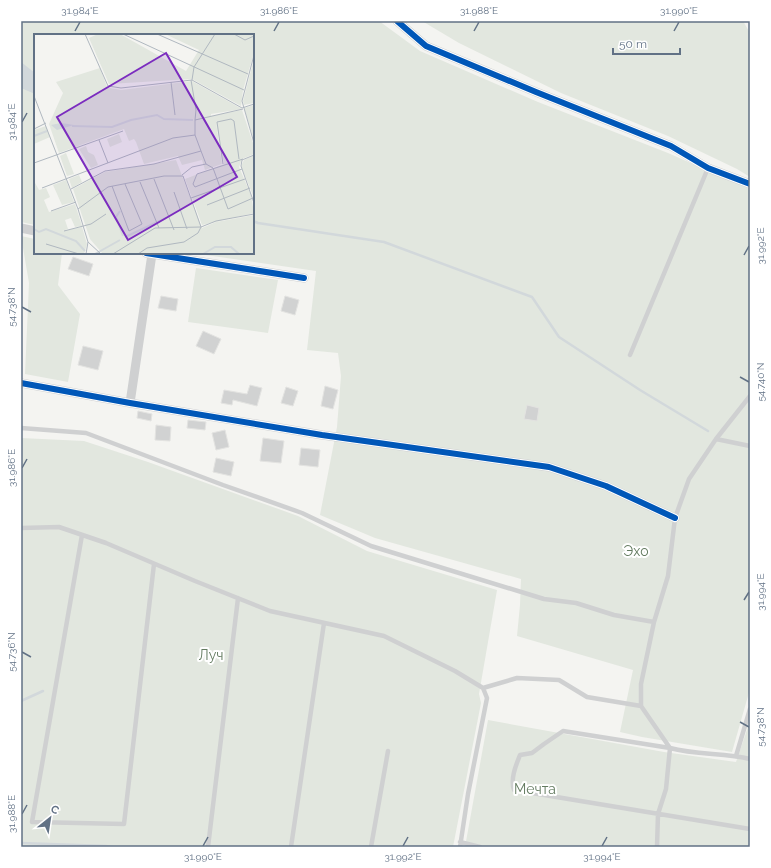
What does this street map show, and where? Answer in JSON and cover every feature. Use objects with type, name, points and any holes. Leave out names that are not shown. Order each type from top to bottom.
[{"type":"street","points":[[397,21],[426,46],[670,146],[708,168],[750,184]]},
{"type":"street","points":[[21,228],[34,231]]},
{"type":"street","points":[[130,403],[149,254],[304,278]]},
{"type":"street","points":[[21,383],[130,403],[330,436],[549,467],[606,486],[675,518]]},
{"type":"lane","points":[[630,355],[708,168]]},
{"type":"lane","points":[[657,847],[658,814],[666,789],[670,748],[642,706],[641,684],[654,622],[668,576],[675,518],[689,479],[716,439],[750,396]]},
{"type":"lane","points":[[21,428],[86,433],[302,513],[371,546],[544,599],[576,603],[614,616],[654,622]]},
{"type":"lane","points":[[716,439],[750,446]]},
{"type":"lane","points":[[21,528],[59,527],[106,543],[194,581],[270,610],[384,636],[455,671],[483,688],[487,698],[468,794],[460,845],[480,847]]},
{"type":"lane","points":[[82,535],[32,822],[124,824],[154,564]]},
{"type":"lane","points":[[208,847],[238,598]]},
{"type":"lane","points":[[291,847],[324,623]]},
{"type":"lane","points":[[483,688],[517,678],[559,680],[587,697],[642,706]]},
{"type":"lane","points":[[736,756],[750,709]]},
{"type":"lane","points":[[750,759],[736,756],[682,751],[595,735],[563,731],[532,753],[520,755],[512,786],[514,790],[750,829]]},
{"type":"lane","points":[[371,847],[388,751]]},
{"type":"green space","name":"Эхо","points":[[21,21],[379,21],[420,51],[538,102],[668,153],[750,189],[750,689],[732,752],[620,732],[633,670],[517,636],[521,579],[375,538],[320,515],[337,427],[341,376],[338,353],[307,350],[316,271],[199,254],[254,254],[254,34],[34,34],[34,225],[21,222]]},
{"type":"green space","points":[[422,21],[743,21],[750,33],[750,177],[737,169],[668,136],[561,93],[459,43]]},
{"type":"green space","points":[[21,236],[34,239],[34,254],[62,254],[58,285],[80,314],[68,382],[25,374],[29,283]]},
{"type":"green space","points":[[196,268],[278,280],[268,333],[188,322]]},
{"type":"green space","name":"Луч","points":[[21,438],[84,441],[148,462],[298,516],[367,551],[497,590],[479,694],[481,703],[453,847],[21,847]]},
{"type":"green space","name":"Мечта","points":[[488,720],[664,752],[736,762],[750,721],[750,847],[465,847]]},
{"type":"shaded area","points":[[21,62],[34,72],[34,94],[21,88]]},
{"type":"building","points":[[73,257],[93,264],[89,276],[68,269]]},
{"type":"building","points":[[161,296],[178,299],[176,311],[158,308]]},
{"type":"building","points":[[285,296],[299,300],[295,315],[281,311]]},
{"type":"building","points":[[203,331],[221,339],[214,354],[196,346]]},
{"type":"building","points":[[83,346],[103,351],[98,370],[78,365]]},
{"type":"building","points":[[250,385],[262,388],[257,406],[233,400],[232,405],[221,403],[224,390],[247,394]]},
{"type":"building","points":[[325,386],[338,390],[333,409],[321,406]]},
{"type":"building","points":[[286,387],[298,391],[293,406],[281,403]]},
{"type":"building","points":[[527,405],[539,408],[537,421],[524,419]]},
{"type":"building","points":[[138,411],[152,414],[151,421],[137,418]]},
{"type":"building","points":[[188,420],[206,422],[205,430],[187,428]]},
{"type":"building","points":[[156,425],[171,427],[170,441],[155,440]]},
{"type":"building","points":[[225,430],[229,447],[216,450],[212,433]]},
{"type":"building","points":[[263,438],[284,441],[281,463],[260,461]]},
{"type":"building","points":[[301,448],[320,450],[318,467],[299,465]]},
{"type":"building","points":[[216,458],[234,462],[231,476],[213,472]]},
{"type":"waterway","points":[[254,221],[384,242],[532,297],[559,337],[640,390],[708,431]]},
{"type":"waterway","points":[[21,701],[43,691]]},
{"type":"waterway","points":[[21,843],[112,847]]},
{"type":"cycle path","points":[[397,21],[426,46],[671,146],[708,168],[750,184]]},
{"type":"cycle path","points":[[152,254],[304,278]]},
{"type":"cycle path","points":[[21,383],[322,435],[549,467],[606,486],[675,518]]}]
